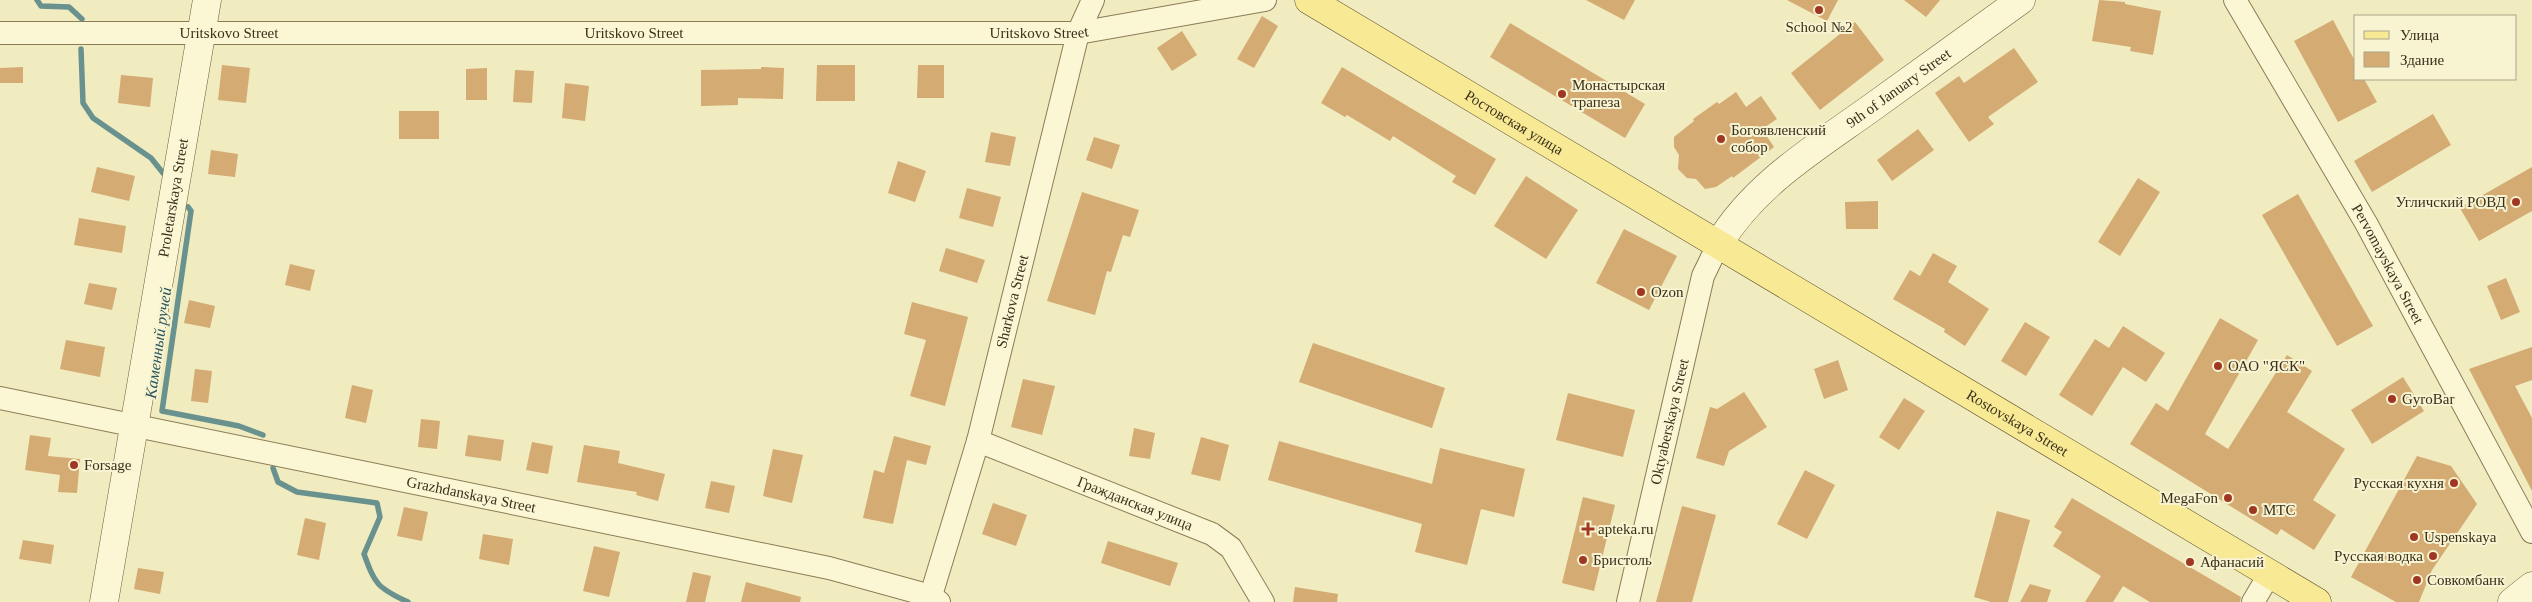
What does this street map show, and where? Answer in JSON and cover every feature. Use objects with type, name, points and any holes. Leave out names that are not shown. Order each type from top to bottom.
[{"type":"main road","name":"Proletarskaya Street","points":[[104,602],[207,0]]},
{"type":"main road","name":"Ростовская улица","points":[[1309,0],[1718,244]]},
{"type":"main road","name":"9th of January Street","points":[[1718,244],[1732,221],[1759,191],[1824,141],[2021,0]]},
{"type":"main road","name":"Rostovskaya Street","points":[[1718,244],[2317,602]]},
{"type":"main road","points":[[2512,602],[2532,586]]},
{"type":"street","name":"Sharkova Street","points":[[933,600],[978,441],[1078,33],[1093,0]]},
{"type":"street","name":"Uritskovo Street","points":[[0,33],[202,35],[1078,33],[1265,0]]},
{"type":"street","name":"Pervomayskaya Street","points":[[2235,0],[2366,223],[2532,532]]},
{"type":"street","name":"Oktyaberskaya Street","points":[[1628,602],[1703,276],[1718,244]]},
{"type":"street","name":"Grazhdanskaya Street","points":[[0,398],[135,424],[830,568],[933,600]]},
{"type":"street","name":"Гражданская улица","points":[[978,441],[1212,534],[1231,548],[1263,602]]},
{"type":"street","points":[[2254,602],[2270,574]]},
{"type":"building","points":[[1586,0],[1635,0],[1624,20]]},
{"type":"building","name":"School №2","points":[[1787,0],[1838,0],[1827,21]]},
{"type":"building","points":[[1904,0],[1940,0],[1926,17]]},
{"type":"building","points":[[2099,0],[2125,2],[2125,4],[2161,11],[2153,55],[2130,51],[2131,47],[2092,41]]},
{"type":"building","points":[[1262,16],[1278,26],[1254,68],[1237,59]]},
{"type":"building","points":[[2333,20],[2354,59],[2354,80],[2365,80],[2377,102],[2338,122],[2294,41]]},
{"type":"building","points":[[1855,22],[1884,60],[1820,110],[1791,73]]},
{"type":"building","points":[[1510,23],[1645,104],[1625,138],[1490,57]]},
{"type":"building","points":[[1182,31],[1197,55],[1172,71],[1157,48]]},
{"type":"building","points":[[2014,48],[2038,82],[1988,117],[1994,124],[1969,142],[1935,93],[1959,76],[1964,83]]},
{"type":"building","points":[[222,65],[250,68],[246,103],[218,100]]},
{"type":"building","points":[[817,65],[855,65],[855,101],[816,101]]},
{"type":"building","points":[[918,65],[944,65],[944,98],[917,98]]},
{"type":"building","points":[[23,67],[23,83],[0,83],[0,68]]},
{"type":"building","points":[[761,67],[784,68],[783,99],[738,98],[738,105],[701,106],[701,70],[761,69]]},
{"type":"building","points":[[1342,67],[1496,159],[1475,195],[1452,182],[1456,176],[1393,136],[1390,141],[1347,115],[1345,117],[1321,103]]},
{"type":"building","points":[[487,68],[487,100],[466,100],[466,69]]},
{"type":"building","points":[[515,70],[534,71],[532,103],[513,102]]},
{"type":"building","points":[[121,75],[153,78],[150,107],[118,103]]},
{"type":"building","points":[[565,83],[589,86],[585,121],[562,118]]},
{"type":"building","name":"Богоявленский собор","points":[[1736,92],[1746,107],[1761,96],[1777,119],[1762,129],[1774,147],[1733,178],[1732,176],[1716,187],[1705,189],[1696,179],[1687,178],[1678,169],[1679,155],[1674,147],[1674,137],[1694,121],[1693,119],[1717,102],[1719,104]]},
{"type":"building","points":[[399,111],[439,111],[439,139],[399,139]]},
{"type":"building","points":[[2433,114],[2451,145],[2372,192],[2354,161]]},
{"type":"building","points":[[1918,129],[1934,150],[1892,181],[1877,160]]},
{"type":"building","points":[[991,132],[1016,137],[1010,166],[985,162]]},
{"type":"building","points":[[1094,137],[1120,145],[1112,169],[1086,160]]},
{"type":"building","points":[[211,150],[238,154],[235,177],[208,174]]},
{"type":"building","points":[[898,161],[926,171],[915,202],[888,193]]},
{"type":"building","points":[[97,167],[135,176],[129,201],[91,192]]},
{"type":"building","points":[[2532,167],[2532,211],[2479,241],[2460,208]]},
{"type":"building","points":[[1526,176],[1578,210],[1546,259],[1494,226]]},
{"type":"building","points":[[2138,178],[2160,192],[2120,256],[2098,242]]},
{"type":"building","points":[[967,188],[1001,197],[993,227],[959,218]]},
{"type":"building","points":[[1082,192],[1139,210],[1130,237],[1123,235],[1111,272],[1107,271],[1095,315],[1047,301]]},
{"type":"building","points":[[2298,194],[2373,326],[2337,346],[2262,215]]},
{"type":"building","points":[[1878,201],[1878,229],[1846,229],[1845,202]]},
{"type":"building","points":[[79,218],[126,226],[122,253],[74,245]]},
{"type":"building","points":[[1624,229],[1677,256],[1649,310],[1596,283]]},
{"type":"building","points":[[946,248],[985,260],[977,283],[939,271]]},
{"type":"building","points":[[1933,253],[1957,266],[1948,282],[1989,309],[1965,346],[1944,332],[1945,329],[1893,299],[1910,270],[1920,276]]},
{"type":"building","points":[[290,264],[315,270],[310,291],[285,285]]},
{"type":"building","points":[[2506,278],[2520,312],[2501,320],[2487,286]]},
{"type":"building","points":[[89,283],[117,288],[112,310],[84,304]]},
{"type":"building","points":[[189,300],[215,306],[210,328],[184,323]]},
{"type":"building","points":[[912,302],[968,317],[945,406],[910,396],[926,340],[904,334]]},
{"type":"building","points":[[2220,318],[2258,340],[2205,434],[2228,449],[2287,355],[2312,371],[2287,412],[2345,449],[2313,500],[2336,515],[2314,550],[2281,529],[2277,535],[2130,444],[2156,403],[2168,411]]},
{"type":"building","points":[[2025,322],[2050,337],[2026,376],[2001,361]]},
{"type":"building","points":[[2123,326],[2165,353],[2146,382],[2123,367],[2092,416],[2059,395],[2095,339],[2109,348]]},
{"type":"building","points":[[66,340],[105,347],[100,377],[60,369]]},
{"type":"building","points":[[1313,343],[1445,388],[1432,428],[1299,382]]},
{"type":"building","points":[[2532,347],[2532,380],[2515,386],[2532,418],[2532,491],[2469,369]]},
{"type":"building","points":[[1838,360],[1848,390],[1824,399],[1814,369]]},
{"type":"building","points":[[195,369],[212,371],[208,403],[191,401]]},
{"type":"building","points":[[2403,377],[2424,411],[2372,444],[2351,410]]},
{"type":"building","points":[[1023,379],[1055,386],[1042,435],[1011,427]]},
{"type":"building","points":[[352,385],[373,390],[366,423],[345,418]]},
{"type":"building","points":[[1744,392],[1767,427],[1729,451],[1724,466],[1696,458],[1710,407],[1717,409]]},
{"type":"building","points":[[1568,393],[1635,410],[1623,457],[1556,440]]},
{"type":"building","points":[[1904,398],[1925,411],[1899,450],[1879,437]]},
{"type":"building","points":[[421,419],[440,421],[437,449],[418,447]]},
{"type":"building","points":[[1134,428],[1155,433],[1150,459],[1129,456]]},
{"type":"building","points":[[30,435],[51,438],[48,456],[80,459],[77,493],[58,492],[60,475],[25,470]]},
{"type":"building","points":[[468,435],[504,440],[501,461],[465,456]]},
{"type":"building","points":[[894,436],[931,446],[926,465],[907,460],[893,524],[863,518],[874,470],[884,473]]},
{"type":"building","points":[[1201,437],[1229,445],[1220,481],[1191,474]]},
{"type":"building","points":[[1279,441],[1432,484],[1440,448],[1525,469],[1514,517],[1481,509],[1467,565],[1415,552],[1422,524],[1268,480]]},
{"type":"building","points":[[532,442],[553,446],[548,474],[526,470]]},
{"type":"building","points":[[584,445],[620,451],[618,463],[665,474],[658,501],[636,495],[637,492],[577,482]]},
{"type":"building","points":[[773,449],[803,455],[792,503],[763,496]]},
{"type":"building","name":"Uspenskaya","points":[[2417,456],[2451,466],[2477,504],[2432,570],[2419,602],[2396,602],[2351,577]]},
{"type":"building","points":[[1805,470],[1835,485],[1807,539],[1777,524]]},
{"type":"building","points":[[711,481],[735,486],[729,513],[705,508]]},
{"type":"building","points":[[1583,497],[1615,505],[1594,591],[1562,583]]},
{"type":"building","points":[[2072,498],[2241,597],[2240,602],[2150,602],[2123,586],[2113,602],[2085,602],[2101,576],[2053,546],[2062,532],[2054,527]]},
{"type":"building","points":[[993,503],[1027,515],[1016,546],[982,534]]},
{"type":"building","points":[[1682,506],[1716,515],[1692,602],[1656,602]]},
{"type":"building","points":[[404,507],[428,512],[422,541],[397,536]]},
{"type":"building","points":[[1997,511],[2030,520],[2008,602],[1991,602],[1974,597]]},
{"type":"building","points":[[305,518],[326,523],[319,560],[297,555]]},
{"type":"building","points":[[483,534],[513,539],[509,565],[479,559]]},
{"type":"building","points":[[23,540],[54,545],[51,564],[19,559]]},
{"type":"building","points":[[1108,541],[1178,563],[1170,586],[1101,563]]},
{"type":"building","points":[[594,546],[620,552],[609,597],[583,591]]},
{"type":"building","points":[[138,568],[164,572],[160,594],[134,589]]},
{"type":"building","points":[[693,572],[711,576],[705,602],[686,602]]},
{"type":"building","points":[[746,582],[801,597],[800,602],[741,602]]},
{"type":"building","points":[[2030,584],[2051,590],[2047,602],[2020,602]]},
{"type":"building","points":[[1295,587],[1338,594],[1337,602],[1293,602]]},
{"type":"waterway","name":"Каменный ручей","points":[[37,0],[41,6],[69,7],[82,19]]},
{"type":"waterway","name":"Каменный ручей","points":[[81,49],[83,103],[93,118],[151,158],[163,173]]},
{"type":"waterway","name":"Каменный ручей","points":[[188,207],[191,211],[162,411],[239,426],[263,435]]},
{"type":"waterway","name":"Каменный ручей","points":[[273,468],[278,482],[297,492],[377,503],[380,517],[364,554],[378,584],[383,589],[408,602]]},
{"type":"place","name":"School №2","points":[[1819,10]]},
{"type":"place","name":"Монастырская трапеза","points":[[1562,94]]},
{"type":"place","name":"Богоявленский собор","points":[[1721,139]]},
{"type":"place","name":"Угличский РОВД","points":[[2516,202]]},
{"type":"place","name":"Ozon","points":[[1641,292]]},
{"type":"place","name":"ОАО \"ЯСК\"","points":[[2218,366]]},
{"type":"place","name":"GyroBar","points":[[2392,399]]},
{"type":"place","name":"Forsage","points":[[74,465]]},
{"type":"place","name":"Русская кухня","points":[[2454,483]]},
{"type":"place","name":"MegaFon","points":[[2228,498]]},
{"type":"place","name":"МТС","points":[[2253,510]]},
{"type":"place","name":"apteka.ru","points":[[1588,529]]},
{"type":"place","name":"Uspenskaya","points":[[2414,537]]},
{"type":"place","name":"Русская водка","points":[[2433,556]]},
{"type":"place","name":"Бристоль","points":[[1583,560]]},
{"type":"place","name":"Афанасий","points":[[2190,562]]},
{"type":"place","name":"Совкомбанк","points":[[2417,580]]}]
